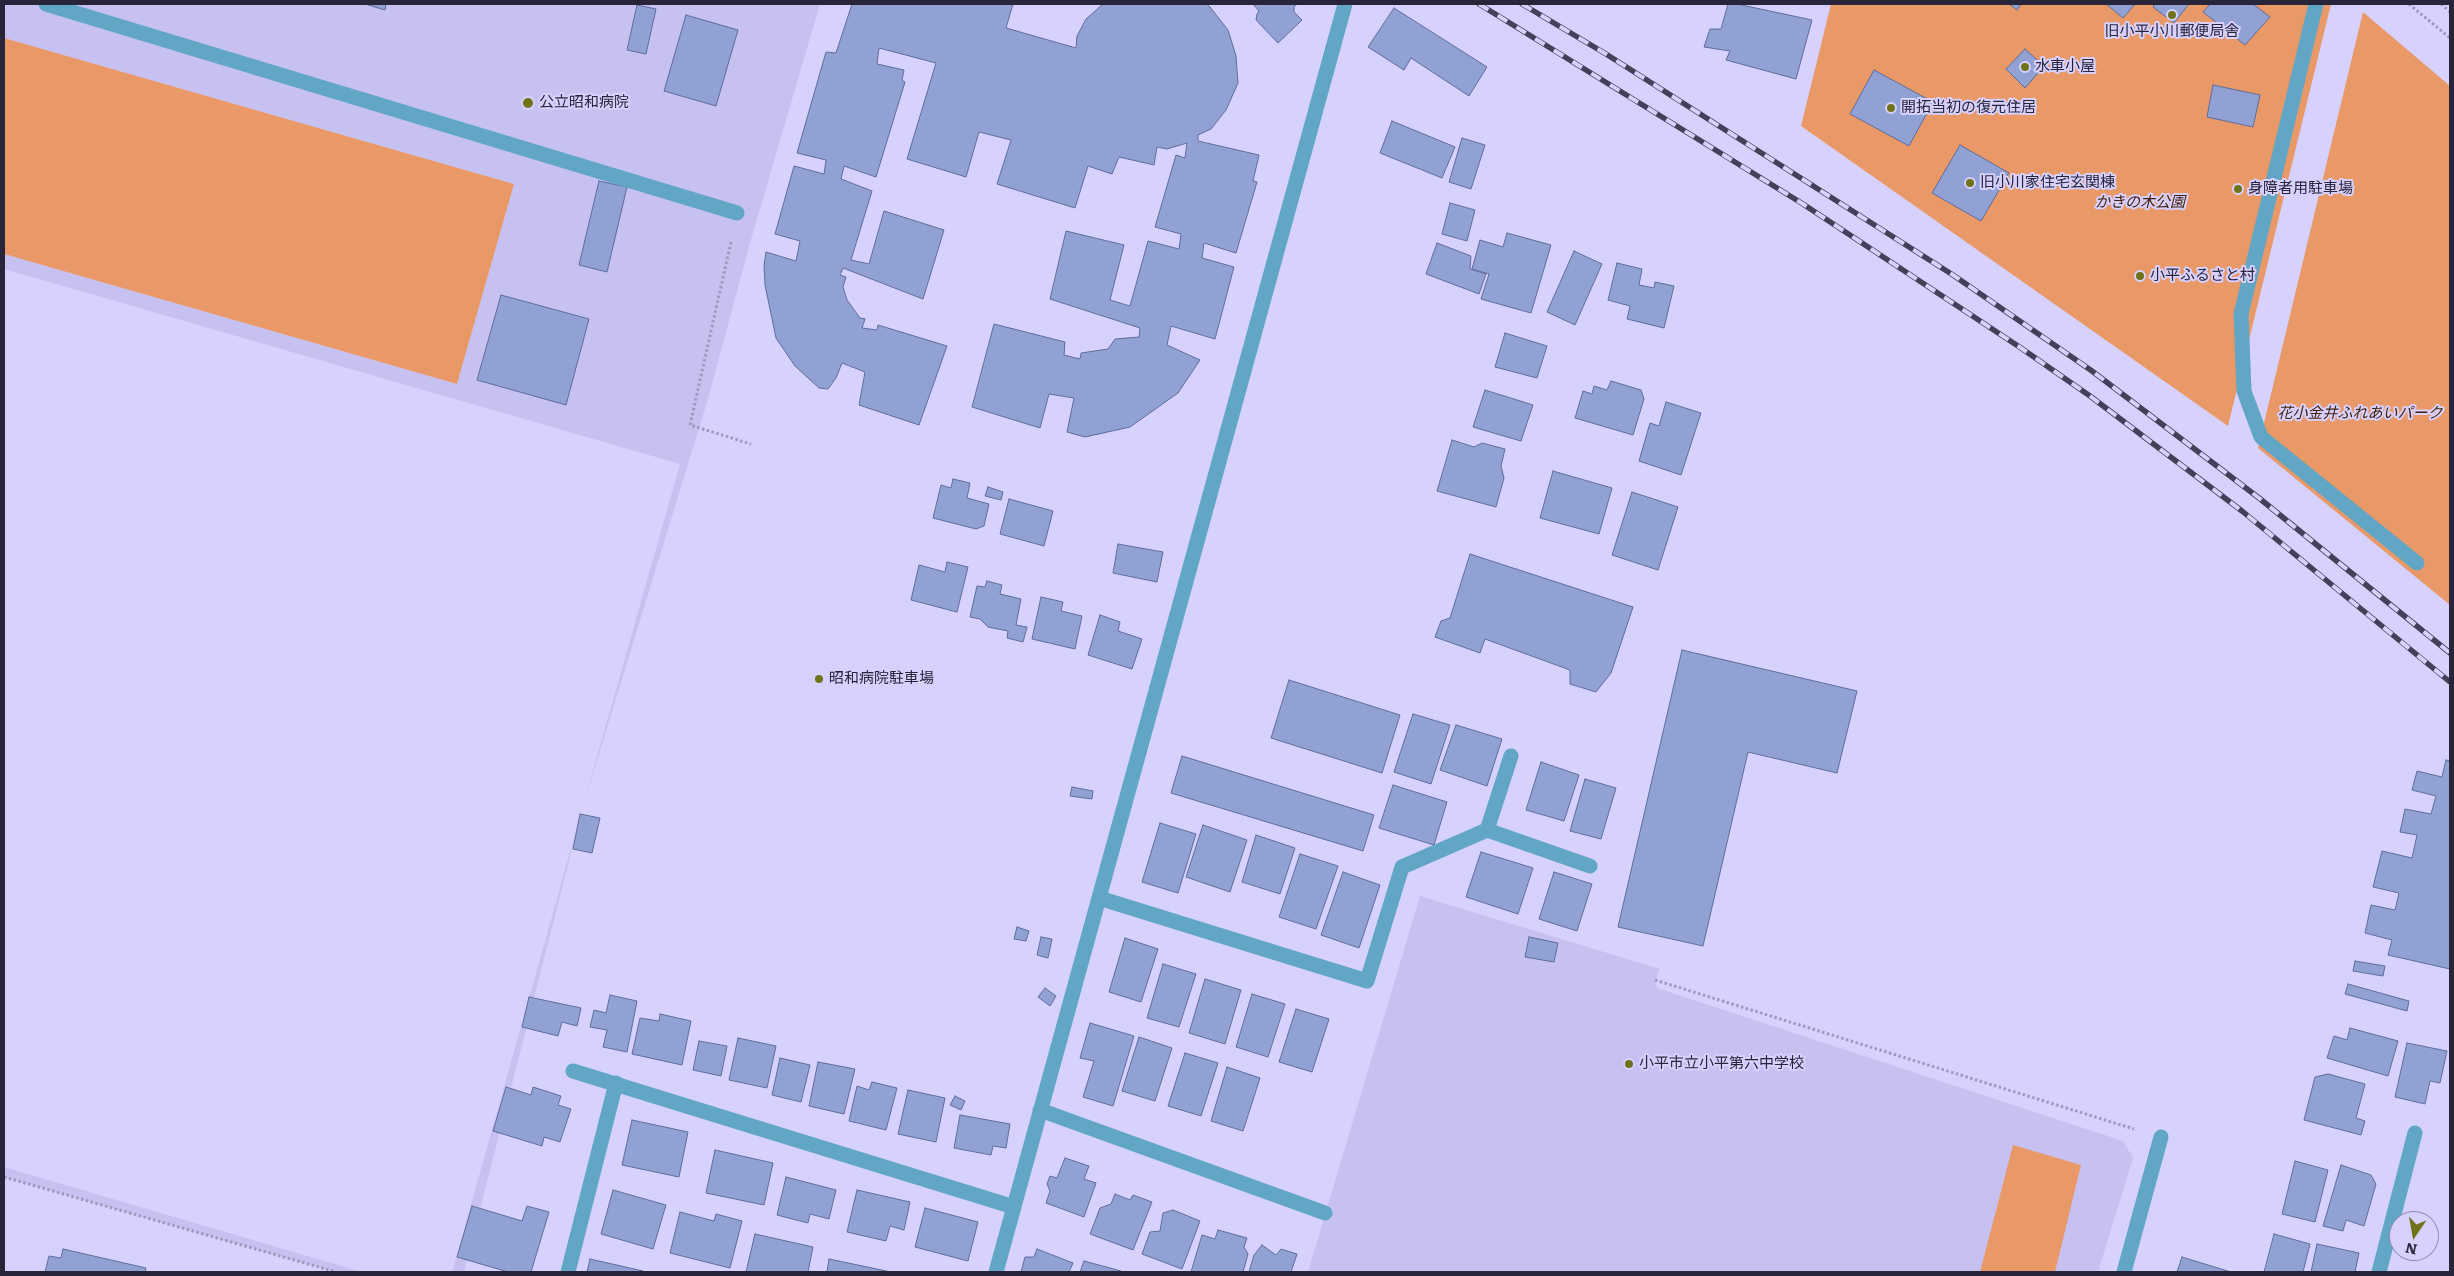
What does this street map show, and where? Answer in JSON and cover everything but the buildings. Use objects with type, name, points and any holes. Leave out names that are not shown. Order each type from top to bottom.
[{"type":"street","points":[[46,4],[737,213]]},
{"type":"street","points":[[996,1272],[1345,4]]},
{"type":"street","points":[[2316,4],[2241,314],[2244,391],[2261,437],[2417,563]]},
{"type":"street","points":[[1487,830],[1510,756]]},
{"type":"street","points":[[1100,898],[1367,981],[1402,867],[1487,830],[1590,866]]},
{"type":"street","points":[[573,1071],[1014,1206]]},
{"type":"street","points":[[568,1272],[616,1083]]},
{"type":"street","points":[[1040,1110],[1325,1213]]},
{"type":"street","points":[[2379,1272],[2415,1133]]},
{"type":"street","points":[[2124,1272],[2160,1137]]},
{"type":"path","points":[[2409,4],[2450,38]]},
{"type":"path","points":[[2440,4],[2450,12]]},
{"type":"path","points":[[737,213],[690,425],[751,444]]},
{"type":"path","points":[[1655,980],[2160,1137]]},
{"type":"path","points":[[4,1177],[336,1272]]},
{"type":"shaded area","name":"公立昭和病院","points":[[4,4],[820,4],[750,243],[708,399],[583,806],[680,464],[4,269],[4,254],[457,384],[514,184],[4,38]]},
{"type":"shaded area","points":[[583,806],[464,1272],[452,1272]]},
{"type":"shaded area","name":"小平市立小平第六中学校","points":[[1420,896],[1660,969],[1655,980],[1657,988],[2123,1141],[2133,1158],[2098,1272],[1308,1272]]},
{"type":"shaded area","points":[[4,1167],[362,1272],[336,1272],[4,1177]]},
{"type":"green space","name":"小平ふるさと村","points":[[1831,4],[2331,4],[2228,426],[1801,126]]},
{"type":"green space","name":"花小金井ふれあいパーク","points":[[2363,12],[2450,86],[2450,605],[2258,448]]},
{"type":"green space","points":[[4,38],[514,184],[457,384],[4,254]]},
{"type":"green space","points":[[2013,1145],[2081,1165],[2055,1272],[1980,1272]]},
{"type":"railway","points":[[1479,4],[1803,204],[2021,348],[2090,396],[2242,511],[2450,682]]},
{"type":"railway","points":[[1522,4],[1606,54],[1953,275],[2092,371],[2259,498],[2450,653]]},
{"type":"place","name":"旧小平小川郵便局舎","points":[[2172,15]]},
{"type":"place","name":"水車小屋","points":[[2025,67]]},
{"type":"place","name":"公立昭和病院","points":[[528,103]]},
{"type":"place","name":"開拓当初の復元住居","points":[[1891,108]]},
{"type":"place","name":"旧小川家住宅玄関棟","points":[[1970,183]]},
{"type":"place","name":"身障者用駐車場","points":[[2238,189]]},
{"type":"place","name":"小平ふるさと村","points":[[2140,276]]},
{"type":"place","name":"昭和病院駐車場","points":[[819,679]]},
{"type":"place","name":"小平市立小平第六中学校","points":[[1629,1064]]},
{"type":"park label","name":"かきの木公園","points":[[2140,203]]}]
